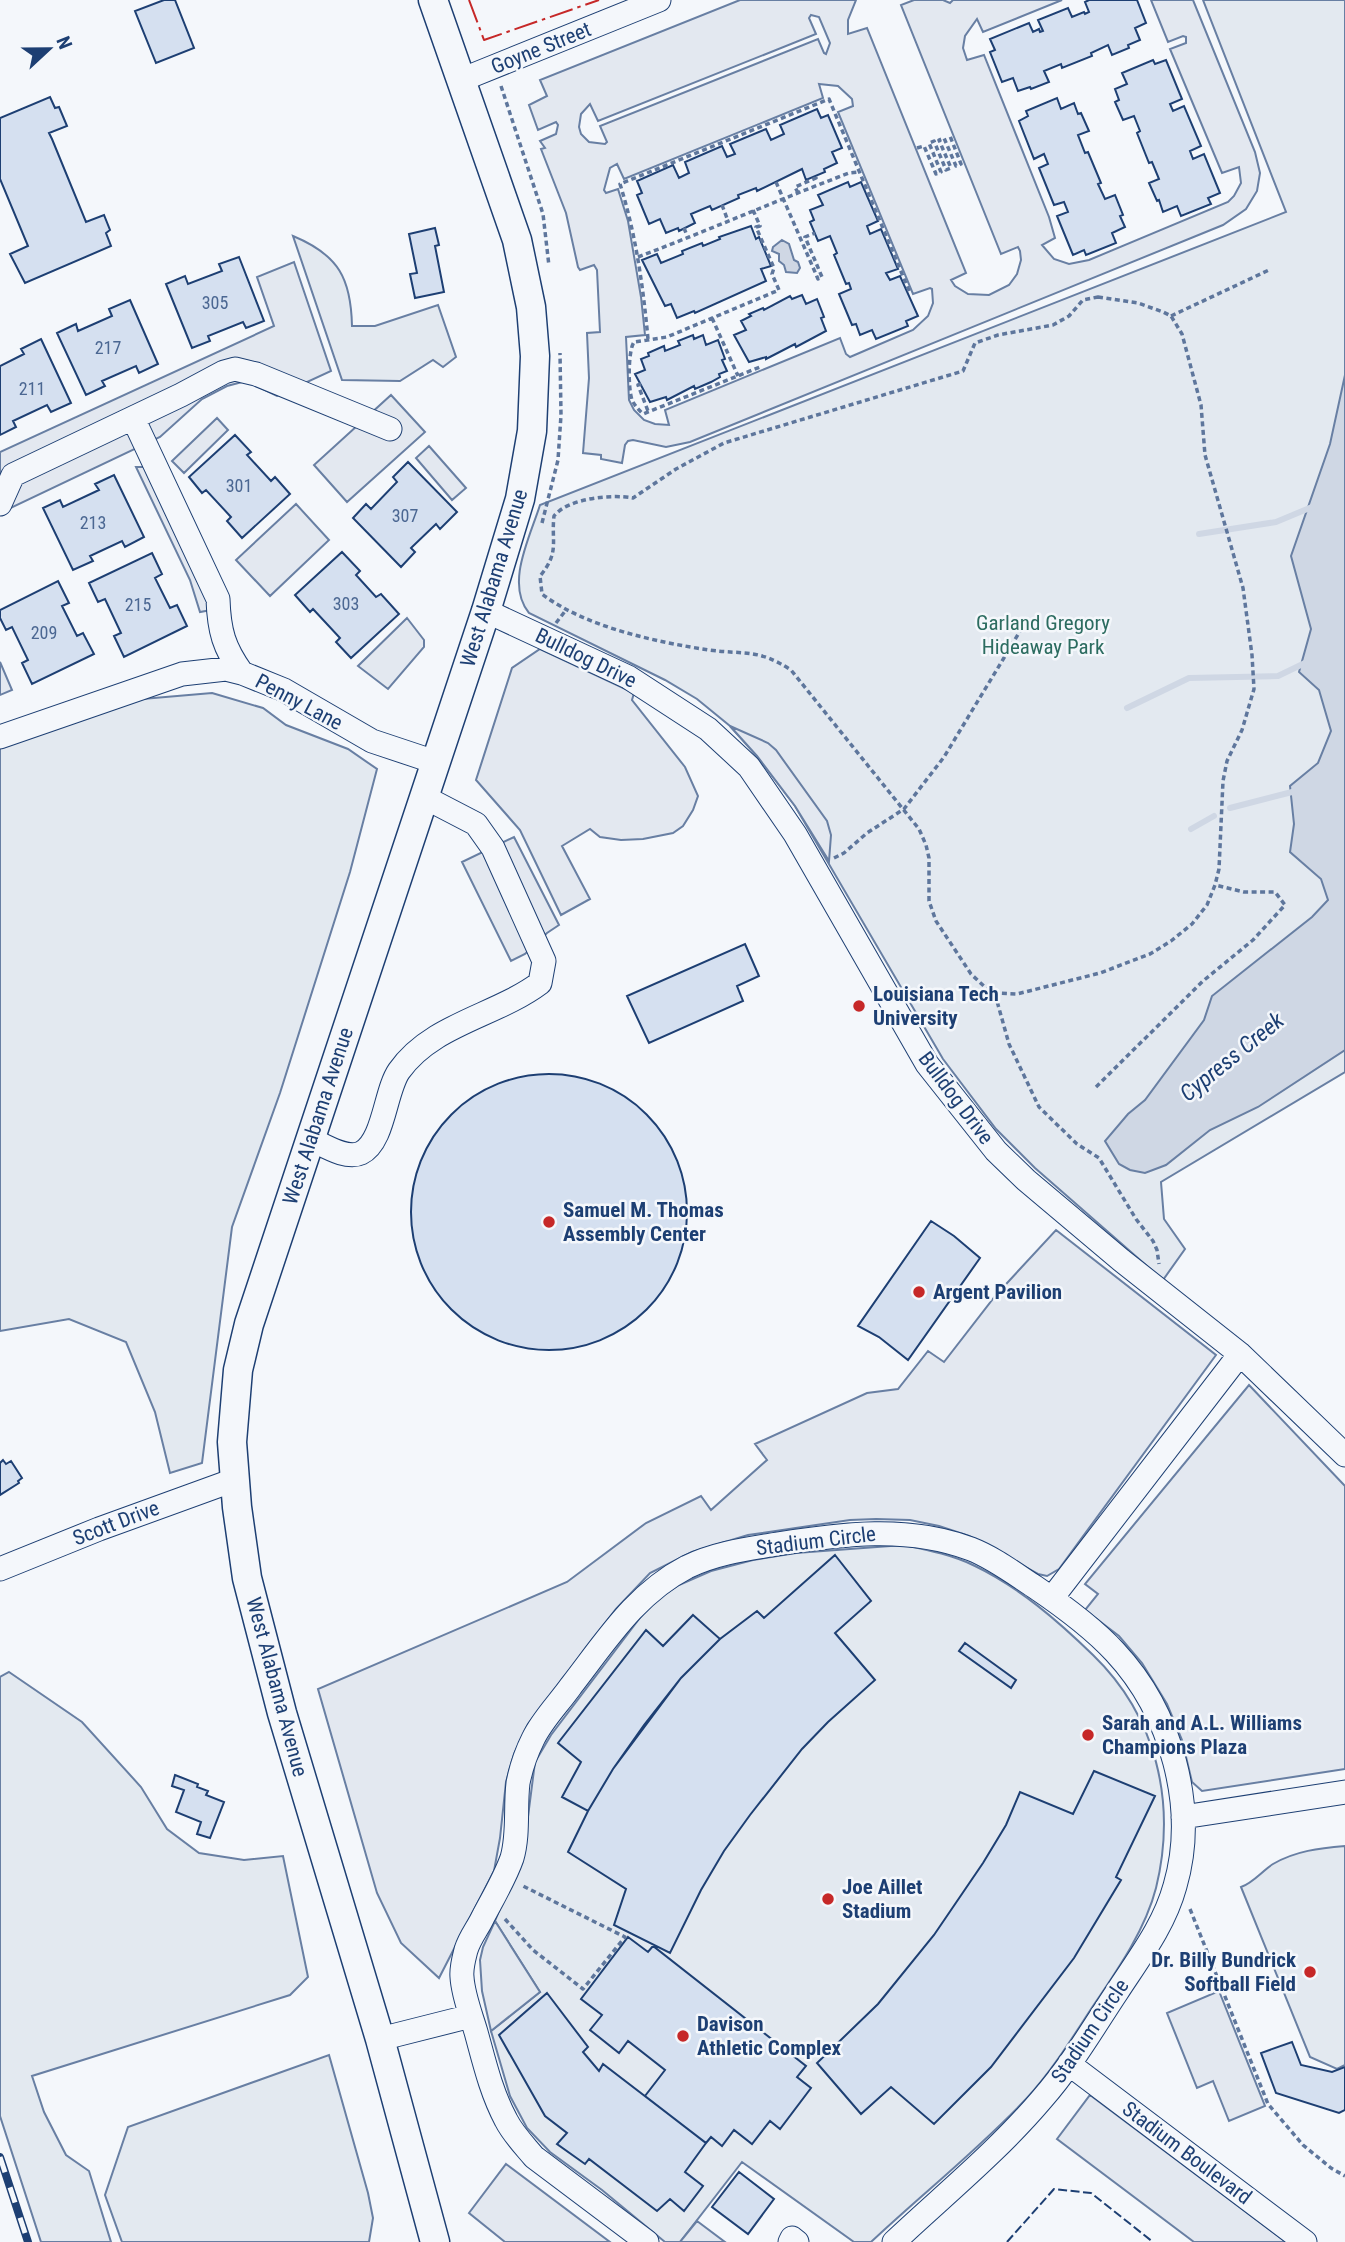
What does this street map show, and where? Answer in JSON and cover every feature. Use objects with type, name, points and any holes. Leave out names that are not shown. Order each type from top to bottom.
[{"type":"main road","name":"West Alabama Avenue","points":[[433,0],[517,240],[531,307],[534,356],[532,431],[527,467],[486,611],[249,1324],[233,1407],[234,1480],[243,1556],[263,1643],[380,2039],[435,2242]]},
{"type":"street","name":"Goyne Street","points":[[461,80],[659,0]]},
{"type":"street","points":[[0,504],[13,475],[181,395],[213,376],[235,369],[257,374],[390,429]]},
{"type":"street","points":[[133,418],[218,599],[219,626],[229,654],[242,673]]},
{"type":"street","name":"Bulldog Drive","points":[[486,611],[628,677],[708,729],[742,760],[795,834],[928,1065],[970,1121],[1026,1180],[1121,1260],[1240,1353],[1345,1455]]},
{"type":"street","name":"Penny Lane","points":[[3,733],[181,674],[226,669],[284,690],[372,741],[435,762]]},
{"type":"street","points":[[310,1139],[347,1155],[361,1153],[374,1141],[398,1073],[418,1050],[451,1030],[525,994],[540,983],[544,961],[493,848],[476,824],[424,797]]},
{"type":"street","points":[[1052,1598],[1240,1353]]},
{"type":"street","name":"Scott Drive","points":[[0,1569],[99,1529],[234,1480]]},
{"type":"street","name":"Stadium Circle","points":[[647,2242],[534,2157],[521,2143],[506,2120],[492,2088],[471,2016],[462,1977],[464,1958],[468,1942],[481,1921],[513,1852],[519,1783],[530,1745],[537,1731],[631,1609],[650,1591],[688,1567],[712,1557],[824,1537],[891,1532],[972,1549],[996,1561],[1052,1598],[1097,1633],[1137,1679],[1156,1712],[1169,1744],[1178,1778],[1183,1817],[1183,1845],[1177,1881],[1167,1912],[1149,1944],[1069,2064],[1020,2124],[894,2242]]},
{"type":"street","points":[[1183,1817],[1345,1792]]},
{"type":"street","points":[[380,2039],[471,2016]]},
{"type":"street","name":"Stadium Boulevard","points":[[1069,2064],[1305,2242]]},
{"type":"street","points":[[790,2242],[792,2238],[797,2242]]},
{"type":"path","points":[[500,82],[543,214],[549,266]]},
{"type":"path","points":[[648,339],[638,257],[620,184],[829,99],[910,293]]},
{"type":"path","points":[[917,148],[923,146],[936,174],[941,172],[929,143],[934,141],[946,170],[951,168],[939,139],[944,138],[956,166],[961,164],[950,136]]},
{"type":"path","points":[[638,257],[798,192],[849,173],[860,172]]},
{"type":"path","points":[[798,192],[795,187],[816,178],[815,176]]},
{"type":"path","points":[[776,182],[818,279],[822,277],[805,237],[815,233]]},
{"type":"path","points":[[723,205],[728,220]]},
{"type":"path","points":[[753,210],[760,226],[756,227],[774,268],[772,274],[779,290],[667,337],[634,342],[630,350],[631,396],[643,414],[760,367]]},
{"type":"path","points":[[684,228],[688,238]]},
{"type":"path","points":[[1171,316],[1269,271]]},
{"type":"path","points":[[1098,297],[1138,303],[1171,316],[1182,334],[1200,405],[1205,455],[1243,588],[1252,655],[1254,689],[1242,730],[1227,761],[1223,781],[1219,869],[1215,885],[1207,905],[1192,924],[1171,942],[1150,954],[1100,972],[1017,994],[995,993],[971,974],[936,922],[929,901],[929,858],[919,829],[790,670],[771,658],[753,653],[685,646],[658,640],[566,610],[542,594],[540,585],[540,576],[555,551],[554,516],[561,509],[597,497],[619,495],[633,498],[676,469],[723,443],[963,371],[975,342],[1053,325],[1069,316],[1083,300],[1098,297]]},
{"type":"path","points":[[712,318],[738,376]]},
{"type":"path","points":[[641,384],[638,386],[648,411]]},
{"type":"path","points":[[553,628],[566,610]]},
{"type":"path","points":[[829,861],[904,810],[944,757],[1025,623]]},
{"type":"path","points":[[1096,1087],[1203,981],[1253,940],[1284,905],[1275,892],[1244,892],[1215,885]]},
{"type":"path","points":[[995,993],[1009,1044],[1040,1107],[1077,1144],[1099,1158],[1157,1250],[1159,1266],[1154,1272]]},
{"type":"path","points":[[505,1919],[533,1950],[583,1989],[625,1937],[520,1885]]},
{"type":"path","points":[[1189,1905],[1268,2104],[1303,2145],[1345,2176]]},
{"type":"green space","name":"Garland Gregory Hideaway Park","points":[[1203,0],[1345,0],[1345,1072],[1161,1182],[1164,1219],[1185,1249],[1163,1280],[1035,1168],[996,1129],[943,1059],[795,806],[730,726],[697,699],[665,680],[529,613],[522,601],[519,575],[540,505],[1286,212]]},
{"type":"green space","points":[[293,236],[321,251],[339,270],[349,295],[352,326],[375,326],[438,305],[456,357],[443,367],[433,360],[400,381],[342,380]]},
{"type":"green space","points":[[212,693],[263,708],[286,725],[348,749],[377,769],[350,872],[280,1093],[232,1227],[202,1463],[170,1473],[155,1412],[126,1342],[69,1319],[0,1331],[0,743],[119,701]]},
{"type":"green space","name":"Joe Aillet Stadium","points":[[904,1545],[958,1559],[1007,1584],[1066,1630],[1115,1679],[1146,1733],[1156,1762],[1162,1793],[1162,1856],[1151,1904],[1120,1966],[1035,2089],[989,2136],[871,2242],[854,2242],[742,2162],[680,2242],[665,2242],[602,2190],[550,2152],[527,2128],[510,2096],[491,2031],[540,1992],[495,1921],[524,1848],[535,1762],[551,1735],[652,1602],[679,1585],[711,1571],[753,1560],[796,1553]]},
{"type":"green space","points":[[9,1672],[82,1722],[141,1787],[167,1829],[199,1853],[244,1860],[283,1856],[308,1977],[290,1995],[32,2076],[44,2112],[66,2155],[89,2171],[111,2242],[41,2242],[0,2116],[0,1677]]},
{"type":"green space","name":"Dr. Billy Bundrick Softball Field","points":[[1345,1846],[1345,2065],[1337,2069],[1310,2057],[1241,1887],[1273,1864],[1290,1856]]},
{"type":"green space","points":[[329,2055],[368,2193],[373,2218],[369,2242],[122,2242],[105,2195],[128,2127]]},
{"type":"shaded area","points":[[740,0],[856,0],[848,20],[848,34],[867,28],[966,273],[951,280],[968,294],[989,295],[1009,285],[1017,274],[1021,260],[1020,251],[1018,247],[1001,254],[901,5],[914,0],[943,0],[950,3],[953,0],[1062,0],[983,32],[977,19],[965,36],[963,48],[967,60],[984,55],[1049,217],[1055,238],[1042,245],[1054,259],[1069,264],[1089,260],[1228,202],[1241,183],[1239,167],[1222,173],[1170,49],[1186,43],[1186,37],[1168,42],[1151,0],[1193,0],[1255,152],[1260,173],[1257,191],[1246,209],[1223,225],[690,442],[666,447],[628,441],[622,463],[601,459],[601,455],[583,453],[589,378],[587,333],[600,332],[597,270],[594,265],[580,270],[578,267],[566,213],[541,149],[545,148],[540,141],[556,134],[558,125],[556,122],[538,130],[529,105],[547,96],[540,80]],"holes":[[[811,15],[819,17],[830,43],[826,54],[818,39],[600,126],[607,142],[605,144],[589,142],[581,134],[581,114],[590,104],[598,121],[816,34],[809,18]],[[819,84],[838,86],[852,99],[853,106],[838,112],[913,294],[932,289],[933,303],[928,316],[913,330],[850,357],[846,354],[840,338],[665,410],[669,425],[644,420],[629,400],[626,337],[645,335],[641,297],[628,221],[618,189],[606,193],[604,190],[610,168],[617,164],[624,179],[823,98]]]},
{"type":"shaded area","points":[[294,262],[331,371],[277,396],[246,381],[227,386],[202,399],[160,437],[0,513],[0,452],[274,326],[257,277]]},
{"type":"shaded area","points":[[391,395],[425,432],[347,502],[314,465]]},
{"type":"shaded area","points":[[217,418],[228,430],[184,473],[172,461]]},
{"type":"shaded area","points":[[429,446],[466,488],[452,500],[416,458]]},
{"type":"shaded area","points":[[136,467],[149,467],[211,610],[200,612],[190,580]]},
{"type":"shaded area","points":[[296,504],[329,540],[270,596],[236,560]]},
{"type":"shaded area","points":[[407,618],[424,640],[424,647],[388,689],[358,666]]},
{"type":"shaded area","points":[[540,649],[634,693],[632,700],[685,767],[698,796],[683,826],[673,833],[621,840],[600,837],[590,829],[562,846],[590,899],[561,915],[520,830],[476,780],[512,668]]},
{"type":"shaded area","points":[[0,662],[12,690],[0,695]]},
{"type":"shaded area","points":[[730,726],[768,743],[776,750],[827,821],[831,835],[829,861],[795,806]]},
{"type":"shaded area","points":[[514,837],[559,925],[525,954],[511,961],[462,862]]},
{"type":"shaded area","points":[[1056,1230],[1216,1355],[1059,1569],[1047,1576],[1038,1574],[969,1536],[910,1520],[876,1519],[850,1520],[748,1535],[692,1552],[650,1573],[616,1609],[528,1724],[514,1754],[506,1782],[494,1871],[439,1978],[401,1943],[377,1893],[318,1689],[567,1582],[646,1523],[701,1496],[711,1510],[767,1460],[755,1444],[867,1393],[898,1389],[928,1351],[944,1362],[996,1295]]},
{"type":"shaded area","points":[[1249,1385],[1345,1486],[1345,1769],[1202,1791],[1192,1782],[1182,1740],[1167,1704],[1142,1663],[1119,1636],[1085,1610],[1098,1594],[1085,1584]]},
{"type":"shaded area","points":[[495,1921],[540,1992],[491,2031],[482,1991],[480,1960]]},
{"type":"shaded area","points":[[1219,1991],[1265,2106],[1229,2121],[1213,2081],[1197,2088],[1167,2013]]},
{"type":"shaded area","points":[[1090,2095],[1286,2242],[1194,2242],[1057,2139]]},
{"type":"shaded area","points":[[506,2164],[610,2242],[505,2242],[469,2213]]},
{"type":"shaded area","points":[[697,2221],[725,2242],[680,2242]]},
{"type":"water","points":[[782,240],[789,244],[794,260],[798,262],[800,268],[797,273],[786,272],[779,261],[779,254],[772,251]]},
{"type":"water","name":"Cypress Creek","points":[[1345,375],[1345,1050],[1258,1107],[1210,1130],[1166,1165],[1145,1173],[1130,1170],[1119,1164],[1105,1141],[1128,1114],[1145,1100],[1204,1020],[1212,996],[1312,917],[1328,900],[1321,879],[1290,852],[1294,824],[1290,786],[1318,763],[1331,731],[1319,690],[1299,672],[1311,629],[1291,556],[1330,444]]},
{"type":"building","points":[[164,0],[175,0],[194,48],[156,63],[135,11]]},
{"type":"building","points":[[1137,0],[1146,23],[1135,28],[1140,40],[1112,55],[1108,45],[1091,53],[1092,56],[1062,68],[1061,64],[1044,71],[1049,82],[1031,89],[1030,87],[1018,91],[1013,78],[1002,82],[990,52],[995,50],[990,39],[1029,23],[1033,32],[1039,29],[1040,32],[1043,31],[1038,20],[1068,8],[1072,17],[1084,12],[1085,14],[1089,12],[1085,2]]},
{"type":"building","points":[[1153,60],[1155,64],[1166,60],[1182,99],[1170,104],[1173,111],[1184,106],[1201,146],[1190,151],[1193,159],[1204,154],[1220,193],[1208,198],[1211,204],[1181,216],[1177,206],[1163,212],[1149,183],[1159,179],[1152,162],[1149,163],[1137,133],[1140,131],[1134,116],[1123,120],[1115,102],[1119,100],[1115,89],[1127,84],[1122,73]]},
{"type":"building","points":[[50,97],[55,108],[59,107],[67,126],[49,133],[86,222],[104,215],[110,230],[106,233],[111,246],[25,283],[10,254],[28,246],[0,179],[0,118]]},
{"type":"building","points":[[1057,98],[1061,109],[1074,103],[1078,114],[1081,113],[1089,131],[1078,135],[1085,153],[1088,152],[1105,199],[1115,195],[1123,215],[1120,216],[1125,227],[1112,233],[1116,243],[1086,255],[1084,250],[1073,255],[1057,216],[1068,212],[1064,202],[1054,205],[1039,168],[1048,164],[1044,154],[1034,159],[1019,121],[1028,116],[1026,111]]},
{"type":"building","points":[[817,109],[821,118],[828,115],[842,148],[832,152],[837,163],[824,169],[825,172],[806,180],[802,169],[757,191],[756,188],[738,195],[739,198],[712,210],[710,206],[691,214],[695,223],[679,231],[678,228],[666,233],[660,219],[649,224],[637,195],[642,193],[637,181],[673,165],[679,178],[689,173],[685,162],[722,146],[727,157],[735,154],[730,144],[766,129],[771,140],[784,134],[780,125]]},
{"type":"building","points":[[848,182],[850,187],[861,182],[878,221],[867,226],[870,234],[881,229],[898,269],[886,273],[890,280],[900,276],[918,316],[906,321],[908,326],[876,339],[872,330],[860,335],[856,324],[852,325],[839,294],[851,289],[849,283],[846,284],[834,255],[837,253],[830,236],[818,241],[810,222],[814,220],[810,210],[823,205],[818,195]]},
{"type":"building","points":[[751,226],[756,239],[759,237],[771,266],[761,269],[766,281],[695,313],[694,311],[677,318],[671,304],[665,306],[642,260],[657,254],[661,263],[683,254],[682,251],[702,243],[703,246],[720,239],[719,237]]},
{"type":"building","points":[[435,228],[439,245],[435,246],[444,292],[415,298],[410,274],[417,273],[409,234]]},
{"type":"building","points":[[239,257],[264,321],[246,328],[243,322],[208,336],[210,341],[192,348],[166,284],[185,276],[188,284],[222,271],[219,264]]},
{"type":"building","points":[[802,295],[806,304],[817,299],[826,331],[796,347],[795,344],[766,359],[749,362],[734,335],[746,330],[741,321],[751,316],[749,314],[763,308],[764,310],[790,296],[792,299]]},
{"type":"building","points":[[130,300],[158,364],[139,373],[136,366],[102,381],[105,386],[86,395],[57,333],[76,324],[78,331],[112,316],[109,309]]},
{"type":"building","points":[[693,335],[694,339],[703,335],[706,345],[718,340],[727,371],[695,389],[694,386],[667,400],[666,397],[650,402],[635,374],[645,370],[641,359],[664,346],[665,351],[680,345],[678,341]]},
{"type":"building","points":[[41,339],[71,403],[51,412],[47,405],[13,421],[16,427],[0,435],[0,366],[24,354],[21,349]]},
{"type":"building","points":[[235,435],[251,452],[247,455],[271,481],[275,477],[290,494],[242,538],[227,521],[231,517],[206,490],[202,493],[189,477]]},
{"type":"building","points":[[408,462],[457,512],[440,529],[436,524],[411,548],[415,552],[401,567],[353,518],[366,504],[371,509],[397,482],[393,477]]},
{"type":"building","points":[[114,475],[144,537],[125,547],[122,541],[90,556],[93,561],[73,570],[43,508],[60,500],[63,507],[99,490],[95,484]]},
{"type":"building","points":[[342,552],[360,571],[356,575],[376,597],[381,594],[399,614],[351,658],[336,642],[340,638],[313,609],[310,612],[295,595]]},
{"type":"building","points":[[152,553],[162,574],[155,578],[170,608],[177,605],[187,626],[124,657],[114,636],[121,633],[105,599],[98,602],[89,583]]},
{"type":"building","points":[[58,581],[69,603],[62,606],[77,636],[83,633],[94,654],[32,684],[22,663],[28,660],[12,627],[6,630],[0,618],[0,610]]},
{"type":"building","points":[[745,944],[759,976],[737,986],[743,1001],[649,1043],[627,996]]},
{"type":"building","name":"Samuel M. Thomas Assembly Center","points":[[549,1074],[589,1080],[614,1090],[636,1105],[656,1125],[671,1147],[681,1172],[687,1212],[681,1252],[671,1277],[656,1299],[636,1319],[614,1334],[589,1344],[549,1350],[509,1344],[484,1334],[462,1319],[442,1299],[427,1277],[417,1252],[411,1212],[417,1172],[427,1147],[442,1125],[462,1105],[484,1090],[509,1080]]},
{"type":"building","name":"Argent Pavilion","points":[[931,1221],[980,1258],[908,1360],[879,1337],[858,1326]]},
{"type":"building","points":[[3,1460],[6,1464],[11,1461],[22,1478],[19,1483],[0,1495],[0,1463]]},
{"type":"building","points":[[835,1555],[871,1601],[835,1633],[875,1680],[802,1749],[750,1815],[701,1890],[670,1953],[614,1925],[626,1889],[568,1852],[613,1769],[681,1678],[720,1639],[757,1611],[764,1618]]},
{"type":"building","points":[[693,1615],[720,1639],[681,1678],[644,1725],[588,1811],[562,1797],[581,1762],[558,1743],[646,1630],[663,1646]]},
{"type":"building","points":[[965,1643],[1016,1680],[1011,1688],[959,1651]]},
{"type":"building","points":[[1094,1771],[1155,1796],[1116,1877],[1121,1880],[1074,1958],[991,2067],[934,2124],[891,2087],[861,2114],[817,2063],[878,2004],[934,1935],[1006,1825],[1020,1792],[1073,1814]]},
{"type":"building","points":[[175,1775],[198,1784],[197,1787],[208,1791],[206,1795],[224,1802],[210,1838],[197,1834],[201,1822],[176,1812],[184,1790],[172,1786]]},
{"type":"building","name":"Davison Athletic Complex","points":[[628,1937],[648,1952],[653,1946],[806,2066],[797,2077],[811,2088],[780,2129],[770,2121],[752,2144],[734,2130],[722,2146],[711,2137],[706,2143],[645,2096],[665,2070],[628,2041],[619,2053],[590,2030],[602,2015],[581,1999]]},
{"type":"building","points":[[547,1993],[588,2047],[583,2052],[599,2071],[603,2064],[706,2143],[685,2172],[703,2186],[684,2211],[670,2199],[657,2211],[589,2159],[585,2164],[557,2144],[567,2133],[545,2116],[499,2035]]},
{"type":"building","points":[[1292,2042],[1301,2065],[1332,2072],[1345,2067],[1345,2110],[1339,2113],[1276,2093],[1261,2053]]},
{"type":"building","points":[[739,2172],[774,2199],[748,2234],[712,2207]]},
{"type":"waterway","points":[[1199,534],[1276,522],[1312,507]]},
{"type":"waterway","points":[[1127,708],[1189,678],[1278,676],[1307,662]]},
{"type":"waterway","points":[[1230,808],[1296,791]]},
{"type":"waterway","points":[[1191,829],[1214,816]]},
{"type":"railway","points":[[0,2157],[28,2242]]},
{"type":"fence","points":[[1007,2242],[1054,2189],[1091,2193],[1153,2242]]},
{"type":"power","points":[[469,0],[484,40],[599,0]]},
{"type":"place","name":"Louisiana Tech University","points":[[859,1006]]},
{"type":"place","name":"Samuel M. Thomas Assembly Center","points":[[549,1222]]},
{"type":"place","name":"Argent Pavilion","points":[[919,1292]]},
{"type":"place","name":"Sarah and A.L. Williams Champions Plaza","points":[[1088,1735]]},
{"type":"place","name":"Joe Aillet Stadium","points":[[828,1899]]},
{"type":"place","name":"Dr. Billy Bundrick Softball Field","points":[[1310,1972]]},
{"type":"place","name":"Davison Athletic Complex","points":[[683,2036]]}]
